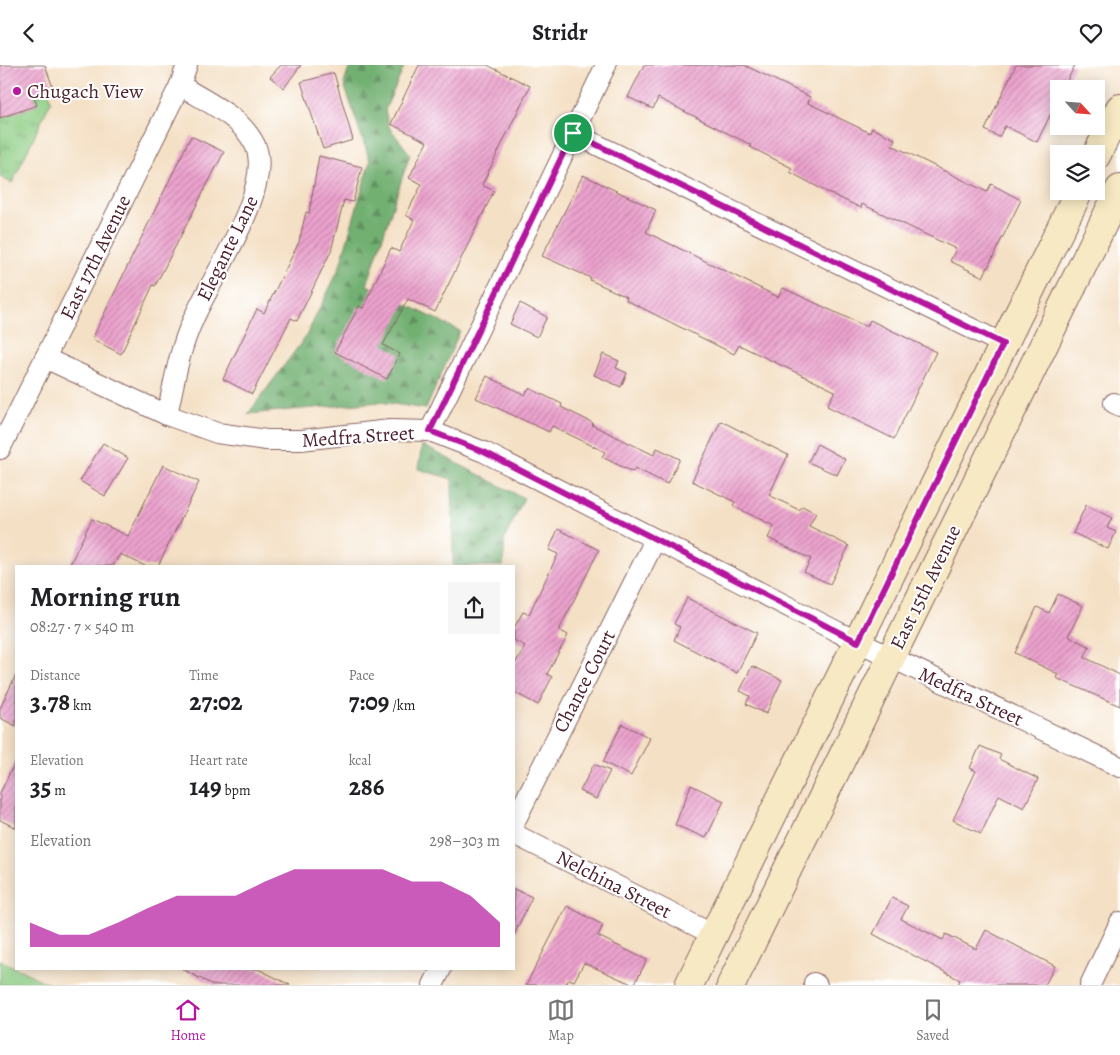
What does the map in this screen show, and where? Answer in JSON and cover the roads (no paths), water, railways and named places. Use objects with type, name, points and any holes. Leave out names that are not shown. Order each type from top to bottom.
[{"type":"main road","points":[[1102,145],[1120,108]]},
{"type":"main road","name":"East 15th Avenue","points":[[731,985],[1120,189]]},
{"type":"main road","name":"East 15th Avenue","points":[[689,985],[1075,200]]},
{"type":"street","name":"East 17th Avenue","points":[[0,449],[180,85],[187,65]]},
{"type":"street","points":[[430,431],[606,65]]},
{"type":"street","name":"Elegante Lane","points":[[167,415],[179,359],[192,320],[254,199],[259,173],[256,147],[240,123],[180,85]]},
{"type":"street","points":[[573,133],[1003,344]]},
{"type":"street","name":"Medfra Street","points":[[45,358],[167,415],[217,433],[266,440],[301,440],[390,430],[430,431],[484,452],[858,642],[1120,767]]},
{"type":"street","name":"Chance Court","points":[[515,821],[655,540]]},
{"type":"street","name":"Nelchina Street","points":[[515,835],[714,935]]},
{"type":"street","points":[[1090,985],[1120,922]]},
{"type":"street","points":[[433,985],[440,970]]},
{"type":"place","name":"Chugach View","points":[[17,91]]}]
